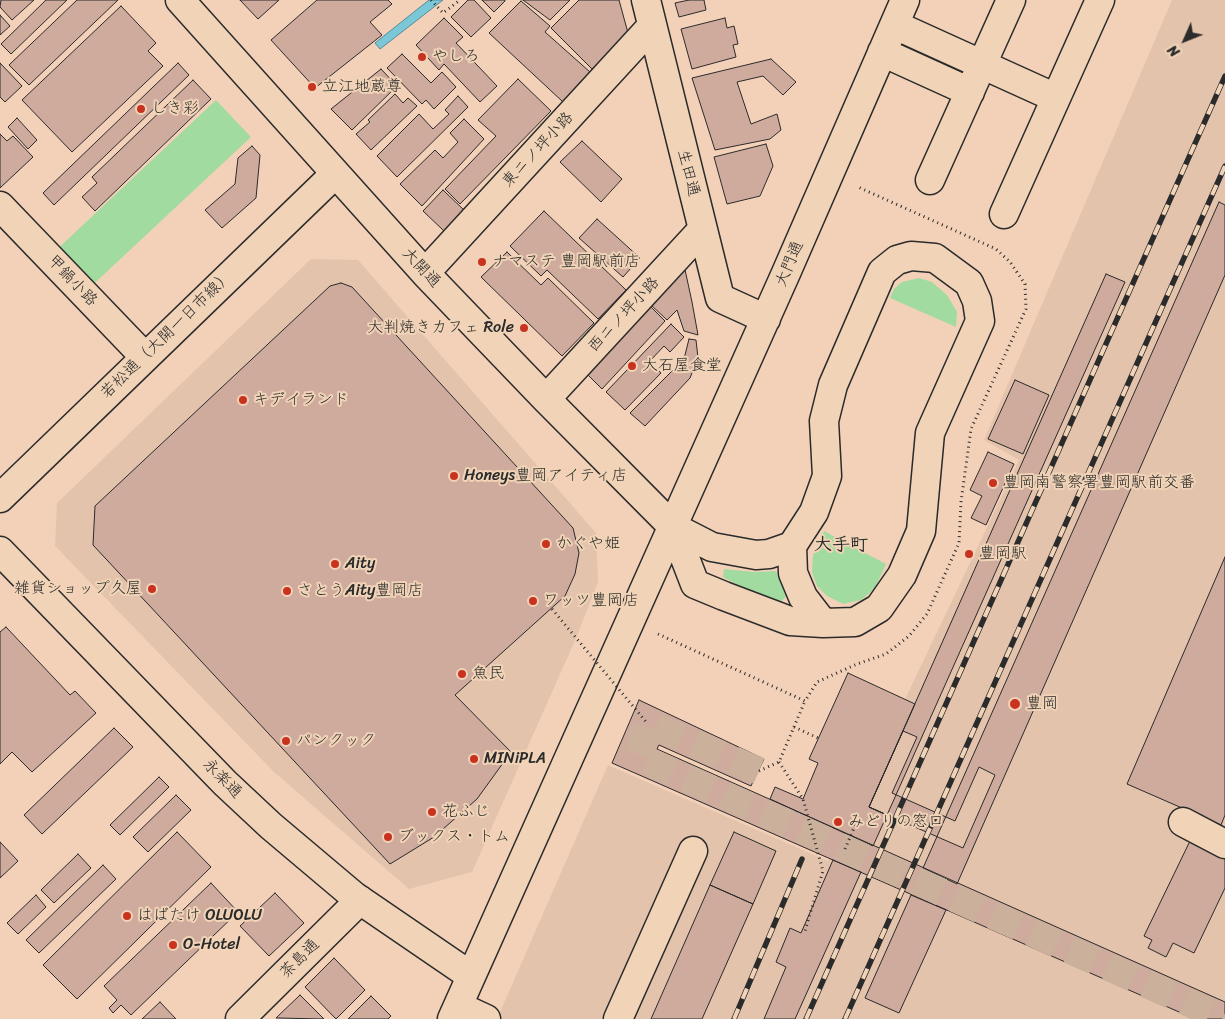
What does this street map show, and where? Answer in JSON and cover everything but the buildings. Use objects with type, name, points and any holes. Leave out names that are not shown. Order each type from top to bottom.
[{"type":"street","name":"大開通","points":[[180,0],[425,273],[672,527]]},
{"type":"street","name":"生田通","points":[[646,0],[720,298],[766,319]]},
{"type":"street","name":"大門通","points":[[455,1012],[766,319],[905,0]]},
{"type":"street","points":[[930,180],[1011,0]]},
{"type":"street","points":[[1004,214],[1100,0]]},
{"type":"street","points":[[894,25],[1056,98]]},
{"type":"street","name":"東ニノ坪小路","points":[[425,273],[652,26]]},
{"type":"street","points":[[882,52],[970,92]]},
{"type":"street","name":"若松通（大開一日市線）","points":[[0,498],[144,356],[335,174]]},
{"type":"street","name":"甲鍋小路","points":[[0,206],[144,356]]},
{"type":"street","name":"西ニノ坪小路","points":[[546,399],[702,230]]},
{"type":"street","points":[[672,527],[695,584],[790,620],[823,623],[855,622],[879,608],[902,575],[921,531],[930,432],[980,321],[978,301],[969,283],[935,258],[912,256],[897,260],[882,272],[833,384],[824,421],[827,476],[814,512],[792,546],[793,573],[803,597],[823,623]]},
{"type":"street","points":[[672,527],[712,548],[756,555],[792,546]]},
{"type":"street","name":"永楽通","points":[[0,551],[226,783],[314,864],[360,900],[472,976]]},
{"type":"street","points":[[1183,822],[1225,844]]},
{"type":"street","points":[[618,1019],[693,852]]},
{"type":"street","name":"茶島通","points":[[240,1019],[360,900]]},
{"type":"street","points":[[455,1012],[486,1019]]},
{"type":"path","points":[[431,0],[443,14],[460,0]]},
{"type":"path","points":[[552,609],[647,723]]},
{"type":"path","points":[[759,771],[779,762],[805,701]]},
{"type":"path","points":[[794,727],[818,738]]},
{"type":"path","points":[[779,762],[803,798],[823,871],[804,934]]},
{"type":"path","points":[[845,849],[857,821]]},
{"type":"shaded area","points":[[1172,0],[1225,0],[1225,1019],[497,1019],[608,765],[828,861],[1019,460],[984,440]]},
{"type":"shaded area","name":"Aity","points":[[311,259],[358,260],[596,533],[598,582],[577,636],[472,872],[409,889],[274,772],[55,546],[57,503]]},
{"type":"green space","points":[[216,100],[251,137],[85,292],[51,255]]},
{"type":"green space","points":[[919,278],[932,282],[947,295],[957,312],[956,327],[890,298],[894,289],[902,282]]},
{"type":"green space","points":[[824,531],[886,564],[875,588],[861,600],[843,604],[827,596],[817,586],[812,572],[813,555]]},
{"type":"green space","points":[[724,569],[754,572],[776,571],[786,596],[781,602],[749,591],[723,577]]},
{"type":"water","points":[[429,0],[443,0],[380,49],[375,43]]},
{"type":"tunnel","points":[[759,771],[647,723],[637,756],[1225,1019]]},
{"type":"railway","points":[[806,1019],[1225,76]]},
{"type":"railway","points":[[845,1019],[1225,166]]},
{"type":"railway","points":[[734,1019],[802,859]]},
{"type":"place","name":"やしろ","points":[[422,57]]},
{"type":"place","name":"立江地蔵尊","points":[[312,87]]},
{"type":"place","name":"しき彩","points":[[141,109]]},
{"type":"place","name":"ナマステ 豊岡駅前店","points":[[482,262]]},
{"type":"place","name":"大判焼きカフェ Role","points":[[524,328]]},
{"type":"place","name":"大石屋食堂","points":[[632,366]]},
{"type":"place","name":"キデイランド","points":[[243,400]]},
{"type":"place","name":"Honeys豊岡アイティ店","points":[[454,476]]},
{"type":"place","name":"豊岡南警察署豊岡駅前交番","points":[[993,483]]},
{"type":"place","name":"かぐや姫","points":[[546,544]]},
{"type":"place","name":"豊岡駅","points":[[969,554]]},
{"type":"place","name":"Aity","points":[[335,564]]},
{"type":"place","name":"雑貨ショップ久屋","points":[[152,589]]},
{"type":"place","name":"さとうAity豊岡店","points":[[287,591]]},
{"type":"place","name":"ワッツ豊岡店","points":[[533,601]]},
{"type":"place","name":"魚民","points":[[462,674]]},
{"type":"place","name":"豊岡","points":[[1015,704]]},
{"type":"place","name":"パンクック","points":[[286,741]]},
{"type":"place","name":"MINiPLA","points":[[474,759]]},
{"type":"place","name":"花ふじ","points":[[432,812]]},
{"type":"place","name":"みどりの窓口","points":[[838,822]]},
{"type":"place","name":"ブックス・トム","points":[[388,837]]},
{"type":"place","name":"はばたけ OLUOLU","points":[[127,916]]},
{"type":"place","name":"O-Hotel","points":[[173,945]]},
{"type":"district","name":"大手町","points":[[841,545]]}]
